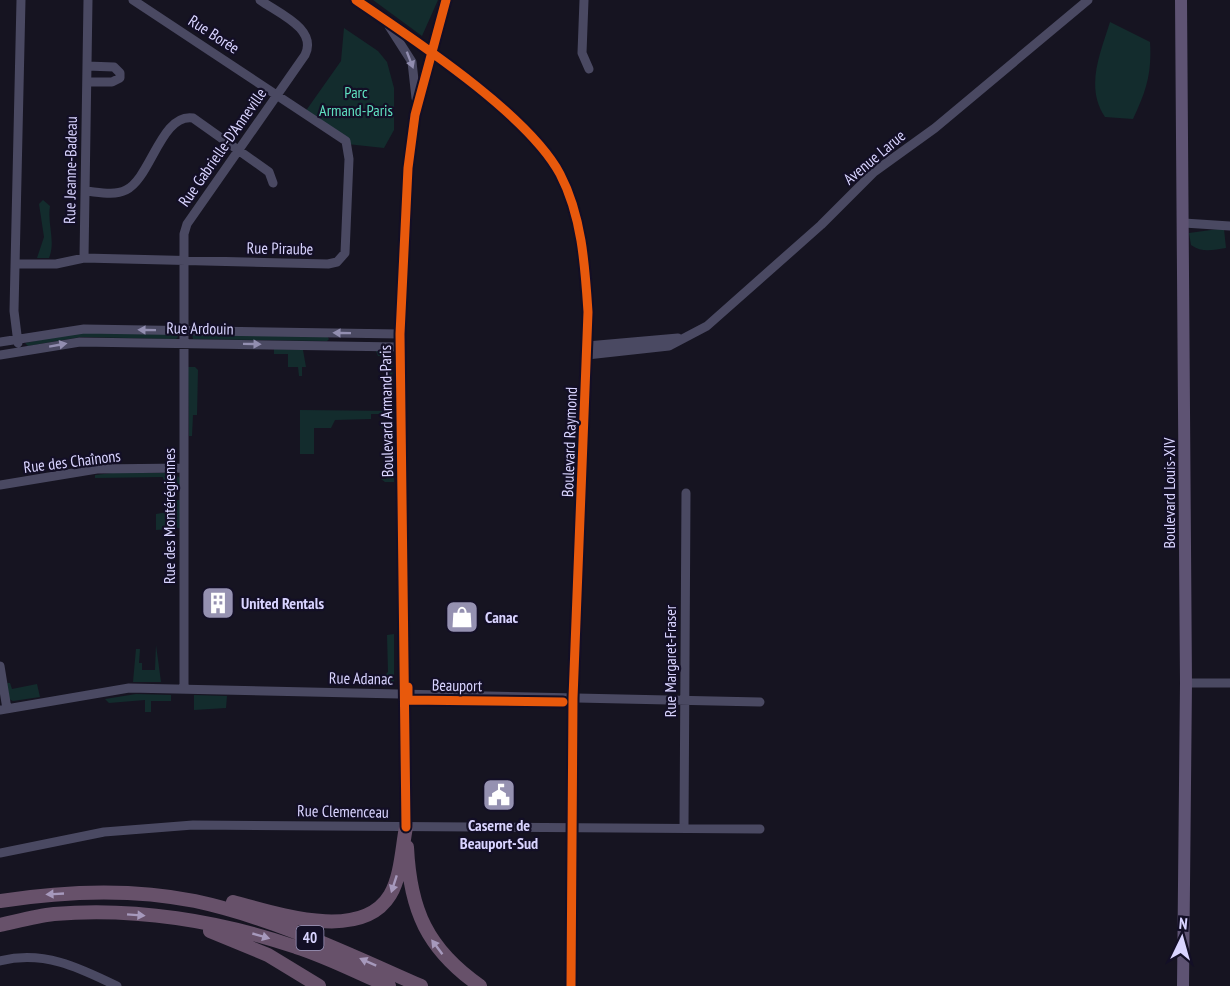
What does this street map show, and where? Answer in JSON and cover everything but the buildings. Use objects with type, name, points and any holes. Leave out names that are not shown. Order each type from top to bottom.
[{"type":"highway","points":[[195,901],[225,900],[295,917],[335,922],[360,917],[377,909],[389,897],[397,875],[406,827]]},
{"type":"highway","points":[[406,827],[409,884],[424,928],[441,952],[480,986]]},
{"type":"highway","name":"40","points":[[0,901],[88,892],[147,894],[195,901],[295,932],[422,986]]},
{"type":"highway","name":"40","points":[[0,925],[53,914],[112,913],[183,920],[246,932],[298,947],[388,986]]},
{"type":"highway","points":[[183,920],[268,955],[318,986]]},
{"type":"main road","name":"Boulevard Louis-XIV","points":[[1181,0],[1186,683],[1183,986]]},
{"type":"street","points":[[20,352],[14,311],[21,0]]},
{"type":"street","name":"Rue Jeanne-Badeau","points":[[84,258],[88,0]]},
{"type":"street","name":"Rue Borée","points":[[134,0],[278,94]]},
{"type":"street","name":"Rue Gabrielle-D'Anneville","points":[[184,343],[184,260],[187,224],[305,55],[309,39],[306,32],[260,0]]},
{"type":"street","name":"Boulevard Raymond","points":[[356,0],[498,106],[530,136],[560,173],[577,217],[584,260],[587,351],[573,698],[571,986]]},
{"type":"street","name":"Boulevard Armand-Paris","points":[[406,827],[400,333],[408,168],[417,105],[446,0]]},
{"type":"street","points":[[584,0],[582,53],[589,69]]},
{"type":"street","name":"Avenue Larue","points":[[587,351],[669,346],[707,326],[821,225],[874,172],[935,128],[1088,0]]},
{"type":"street","points":[[387,21],[412,62],[417,105]]},
{"type":"street","points":[[87,66],[114,67],[120,78],[112,82],[87,82]]},
{"type":"street","name":"Rue Piraube","points":[[16,264],[56,264],[84,258],[328,264],[342,258],[346,247],[349,159],[346,141],[278,94]]},
{"type":"street","points":[[84,191],[115,193],[133,186],[173,124],[182,118],[193,118],[269,172],[273,183]]},
{"type":"street","points":[[1184,223],[1230,226]]},
{"type":"street","name":"Rue Ardouin","points":[[0,342],[84,329],[400,333]]},
{"type":"street","name":"Rue Ardouin","points":[[0,355],[80,342],[400,347]]},
{"type":"street","name":"Rue des Montérégiennes","points":[[184,343],[184,689]]},
{"type":"street","name":"Rue des Chaînons","points":[[0,485],[97,469],[184,468]]},
{"type":"street","name":"Rue Margaret-Fraser","points":[[684,828],[686,493]]},
{"type":"street","points":[[0,666],[4,709]]},
{"type":"street","points":[[1186,683],[1230,683]]},
{"type":"street","name":"Rue Adanac","points":[[4,709],[129,688],[760,702]]},
{"type":"street","name":"Rue Clemenceau","points":[[0,853],[104,832],[193,825],[760,829]]},
{"type":"street","points":[[0,961],[14,957],[47,957],[117,986]]},
{"type":"green space","points":[[373,0],[438,0],[422,36]]},
{"type":"green space","points":[[1110,22],[1150,42],[1147,82],[1133,119],[1105,117],[1096,94],[1096,70]]},
{"type":"green space","name":"Parc Armand-Paris","points":[[344,28],[378,51],[387,62],[394,88],[394,130],[384,148],[347,144],[305,112],[341,61]]},
{"type":"green space","points":[[43,200],[50,206],[52,245],[49,258],[37,258],[44,237],[39,204]]},
{"type":"green space","points":[[1224,229],[1226,248],[1203,250],[1191,245],[1189,233]]},
{"type":"green space","points":[[78,332],[177,334],[178,337],[176,339],[81,337],[28,346],[25,343]]},
{"type":"green space","points":[[192,334],[327,336],[329,339],[327,341],[193,339]]},
{"type":"green space","points":[[274,349],[303,350],[306,367],[302,367],[302,376],[299,376],[298,367],[288,367],[288,354],[274,354]]},
{"type":"green space","points":[[376,351],[385,351],[392,356],[393,401],[386,395],[385,356],[378,356]]},
{"type":"green space","points":[[188,367],[195,367],[198,370],[197,415],[193,415],[192,436],[189,436]]},
{"type":"green space","points":[[300,410],[393,411],[393,418],[381,418],[380,414],[371,414],[371,419],[335,420],[331,428],[314,428],[314,454],[300,454]]},
{"type":"green space","points":[[383,425],[393,425],[394,482],[385,482],[381,479],[386,479],[386,428],[381,428]]},
{"type":"green space","points":[[174,473],[180,478],[180,488],[174,488],[174,481],[164,481],[163,477],[95,478],[95,475]]},
{"type":"green space","points":[[174,500],[180,500],[180,528],[156,530],[156,514],[174,511]]},
{"type":"green space","points":[[394,634],[394,682],[384,687],[383,677],[388,672],[387,635]]},
{"type":"green space","points":[[156,645],[161,682],[133,682],[136,649],[140,649],[139,663],[142,663],[142,670],[155,670]]},
{"type":"green space","points":[[7,683],[10,683],[12,689],[37,684],[40,697],[13,701],[9,699]]},
{"type":"green space","points":[[136,694],[171,695],[171,701],[151,701],[151,712],[145,712],[145,700],[109,703],[105,699]]},
{"type":"green space","points":[[194,695],[227,696],[226,708],[194,710]]},
{"type":"cycle path","points":[[356,0],[437,56],[523,127],[560,174],[578,224],[584,259],[588,312],[573,698],[571,986]]},
{"type":"cycle path","points":[[406,827],[400,334],[408,168],[415,115],[446,0]]},
{"type":"cycle path","name":"Beauport","points":[[408,687],[408,700],[563,702]]},
{"type":"place","name":"United Rentals","points":[[218,603]]},
{"type":"place","name":"Canac","points":[[462,617]]},
{"type":"place","name":"Caserne de Beauport-Sud","points":[[499,795]]}]
